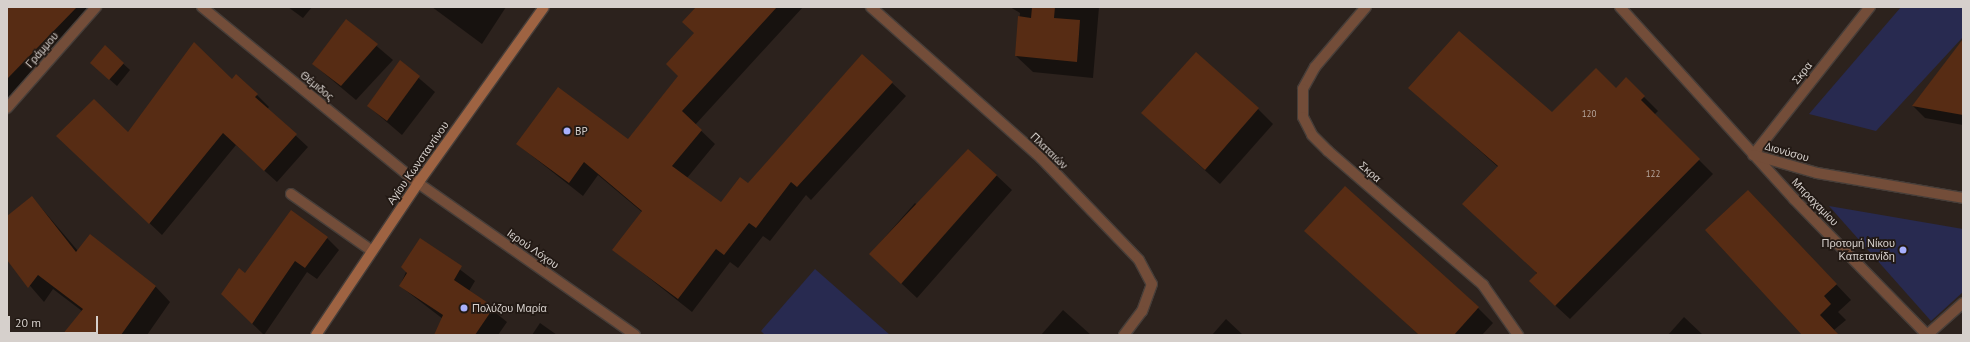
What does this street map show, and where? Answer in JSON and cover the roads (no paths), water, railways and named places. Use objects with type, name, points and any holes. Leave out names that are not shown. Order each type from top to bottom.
[{"type":"street","name":"Γράμμου","points":[[7,108],[96,7]]},
{"type":"street","name":"Θέμιδος","points":[[202,7],[418,183]]},
{"type":"street","name":"Αγίου Κωνσταντίνου","points":[[316,335],[418,183],[544,7]]},
{"type":"street","name":"Πλαταιών","points":[[871,7],[1041,158],[1139,260],[1152,284],[1142,311],[1124,335]]},
{"type":"street","name":"Σκρα","points":[[1366,7],[1315,67],[1302,89],[1303,117],[1312,135],[1328,152],[1483,285],[1518,335]]},
{"type":"street","name":"Διονύσου","points":[[1620,7],[1753,155],[1817,173],[1963,198]]},
{"type":"street","name":"Σκρα","points":[[1753,155],[1870,7]]},
{"type":"street","name":"Μπραχαμίου","points":[[1753,155],[1927,335]]},
{"type":"street","name":"Ιερού Λόχου","points":[[418,183],[635,335]]},
{"type":"street","points":[[291,194],[372,251]]},
{"type":"street","points":[[1927,335],[1963,303]]},
{"type":"place","name":"BP","points":[[567,131]]},
{"type":"place","name":"Προτομή Νίκου Καπετανίδη","points":[[1903,250]]},
{"type":"place","name":"Πολύζου Μαρία","points":[[464,308]]}]
